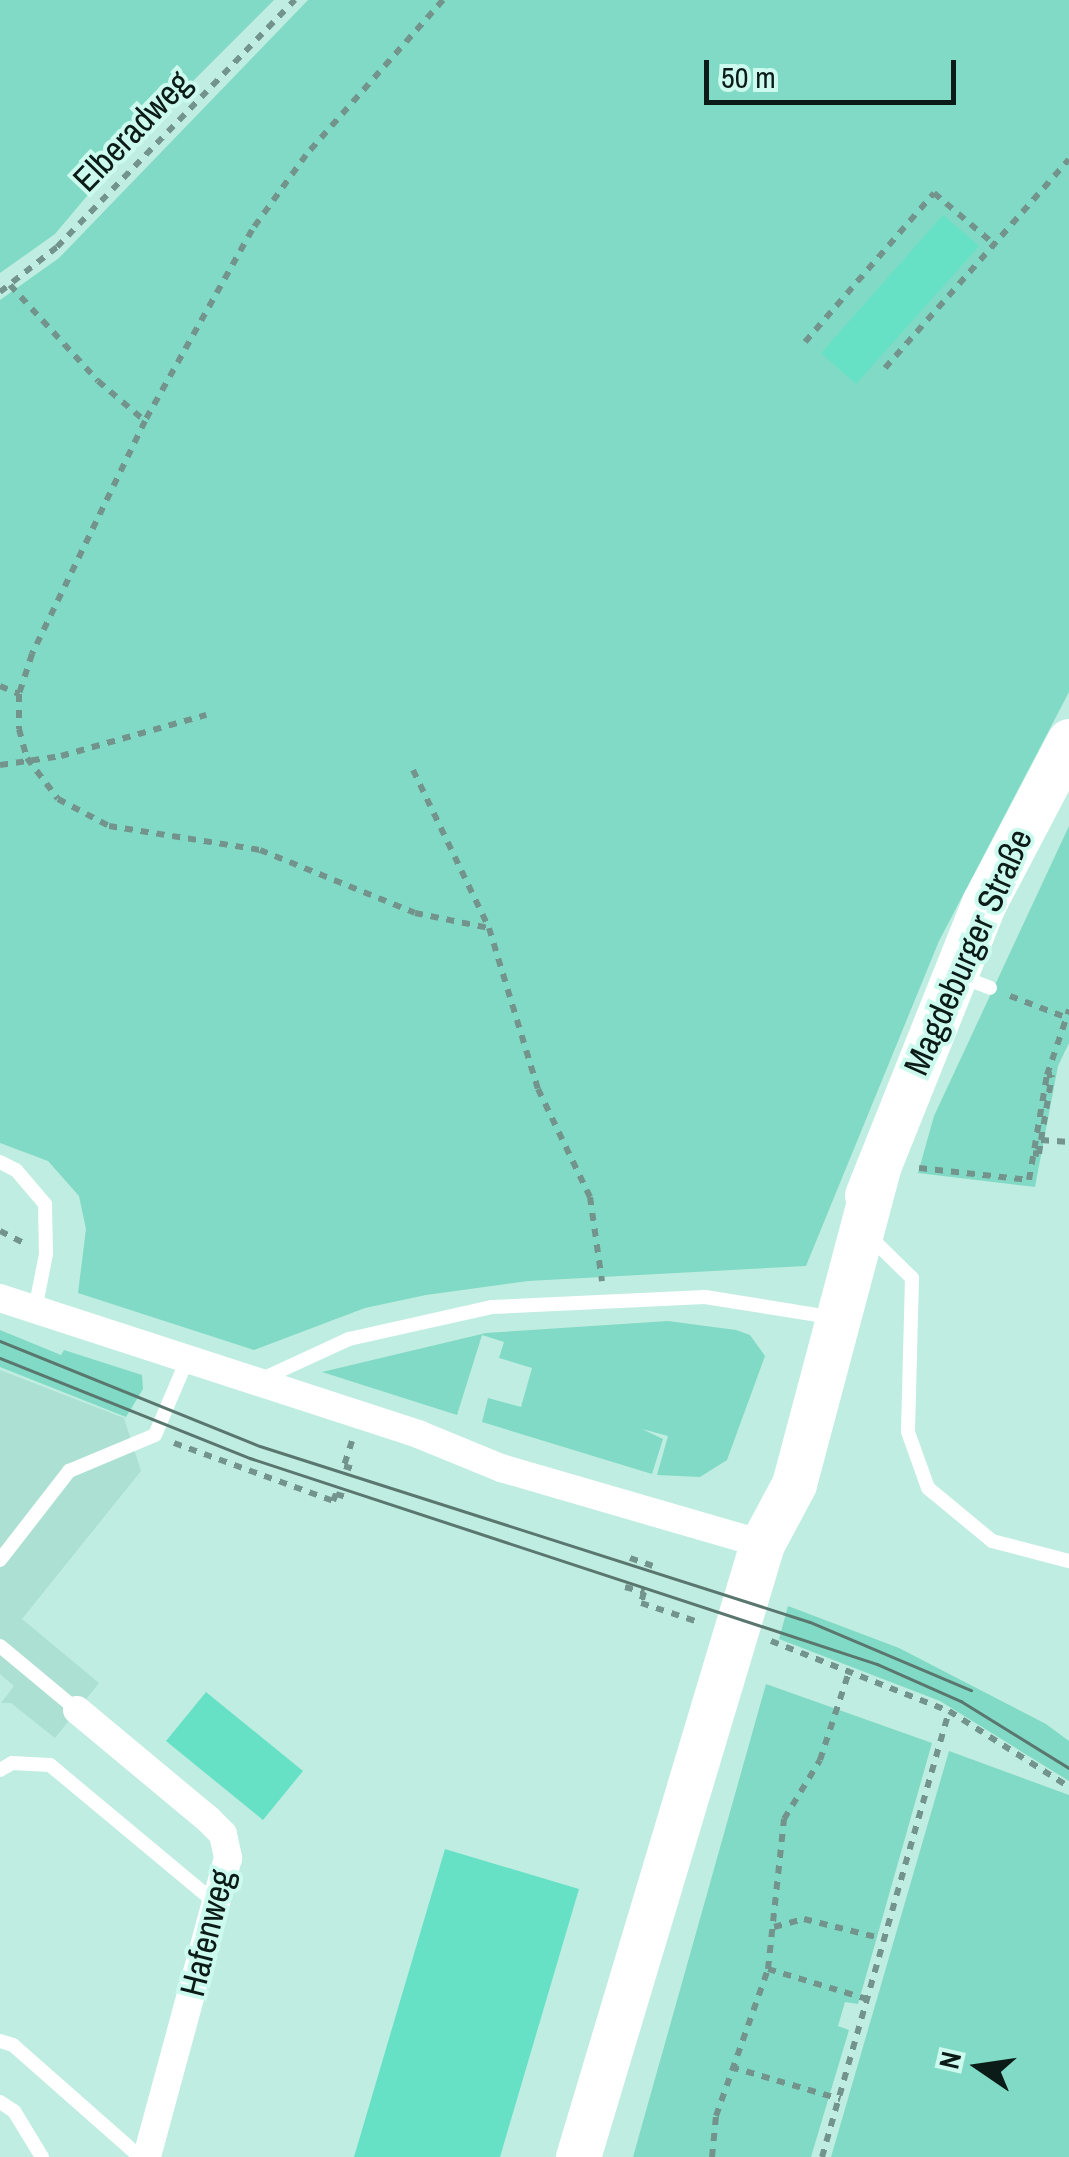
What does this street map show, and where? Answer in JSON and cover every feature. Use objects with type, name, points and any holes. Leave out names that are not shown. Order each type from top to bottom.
[{"type":"main road","name":"Magdeburger Straße","points":[[762,1544],[764,1474],[817,1315],[878,1168],[972,981],[1069,741]]},
{"type":"main road","name":"Magdeburger Straße","points":[[578,2157],[748,1649],[745,1601],[762,1544],[794,1484],[878,1168]]},
{"type":"street","points":[[0,1298],[640,1512],[762,1544]]},
{"type":"street","name":"Hafenweg","points":[[77,1710],[222,1834],[227,1870],[144,2157]]},
{"type":"lane","points":[[0,1162],[16,1170],[45,1204],[46,1254],[36,1310]]},
{"type":"lane","points":[[862,1229],[912,1278],[908,1432],[928,1488],[992,1540],[1069,1560]]},
{"type":"lane","points":[[256,1382],[349,1338],[492,1308],[705,1297],[817,1315]]},
{"type":"lane","points":[[0,1560],[70,1472],[155,1435],[186,1360]]},
{"type":"lane","points":[[0,1646],[77,1710]]},
{"type":"lane","points":[[0,1770],[12,1762],[50,1765],[218,1906]]},
{"type":"lane","points":[[0,2040],[13,2045],[144,2157]]},
{"type":"lane","points":[[0,2102],[14,2111],[42,2157]]},
{"type":"path","name":"Elberadweg","points":[[0,292],[56,247],[295,0]]},
{"type":"path","points":[[443,0],[388,57],[271,202],[145,421],[19,694],[27,758],[58,800],[109,826],[260,850],[415,913],[489,928]]},
{"type":"path","points":[[886,368],[1069,158]]},
{"type":"path","points":[[805,342],[934,193],[994,244]]},
{"type":"path","points":[[10,284],[98,381],[145,421]]},
{"type":"path","points":[[0,686],[19,694]]},
{"type":"path","points":[[0,766],[27,758],[61,756],[206,714]]},
{"type":"path","points":[[413,770],[489,928],[538,1089],[590,1197],[606,1302]]},
{"type":"path","points":[[878,1168],[1029,1180],[1047,1075],[1067,1014],[972,981]]},
{"type":"path","points":[[1033,1152],[1039,1154],[1052,1076],[1047,1075]]},
{"type":"path","points":[[1041,1140],[1069,1142]]},
{"type":"path","points":[[155,1435],[333,1501],[336,1494],[346,1497]]},
{"type":"path","points":[[344,1466],[356,1470]]},
{"type":"path","points":[[630,1558],[653,1566]]},
{"type":"path","points":[[625,1586],[644,1592],[640,1602],[702,1623],[699,1635],[748,1649],[768,1640],[949,1711],[1069,1787]]},
{"type":"path","points":[[712,2157],[731,2067],[768,1970],[784,1820],[820,1760],[850,1669]]},
{"type":"path","points":[[822,2157],[949,1711]]},
{"type":"path","points":[[774,1927],[804,1919],[885,1939]]},
{"type":"path","points":[[768,1970],[866,1999]]},
{"type":"path","points":[[731,2067],[840,2098]]},
{"type":"shaded area","points":[[0,0],[274,0],[134,140],[55,234],[0,273]]},
{"type":"shaded area","points":[[308,0],[1069,0],[1069,692],[939,941],[806,1266],[528,1281],[426,1295],[365,1308],[254,1350],[78,1293],[86,1229],[79,1196],[48,1161],[0,1143],[0,300],[59,258]]},
{"type":"shaded area","points":[[1069,826],[1069,1043],[1058,1066],[1035,1187],[918,1173],[934,1116]]},
{"type":"shaded area","points":[[668,1321],[750,1335],[765,1356],[727,1460],[700,1477],[657,1475],[668,1436],[642,1429],[663,1439],[652,1474],[482,1422],[488,1398],[521,1407],[532,1368],[499,1358],[504,1342],[482,1335],[457,1415],[322,1372],[486,1333]]},
{"type":"shaded area","points":[[0,1330],[61,1355],[64,1350],[142,1375],[143,1389],[126,1417],[0,1367]]},
{"type":"shaded area","points":[[0,1370],[124,1418],[141,1471],[22,1619],[99,1683],[55,1738],[11,1703],[1,1703],[14,1686],[0,1674]]},
{"type":"shaded area","points":[[788,1606],[899,1648],[1046,1724],[1069,1741],[1069,1781],[940,1701],[779,1639]]},
{"type":"shaded area","points":[[766,1684],[932,1743],[858,2004],[845,2002],[838,2026],[849,2030],[811,2157],[633,2157]]},
{"type":"shaded area","points":[[949,1751],[1069,1795],[1069,2157],[831,2157]]},
{"type":"building","points":[[943,215],[979,246],[856,384],[821,353]]},
{"type":"building","points":[[206,1692],[303,1771],[263,1820],[166,1741]]},
{"type":"building","points":[[445,1849],[579,1889],[500,2157],[354,2157]]},
{"type":"tram line","points":[[0,1341],[260,1446],[810,1622],[971,1690]]},
{"type":"tram line","points":[[0,1358],[250,1458],[877,1664],[961,1701],[1069,1768]]}]
